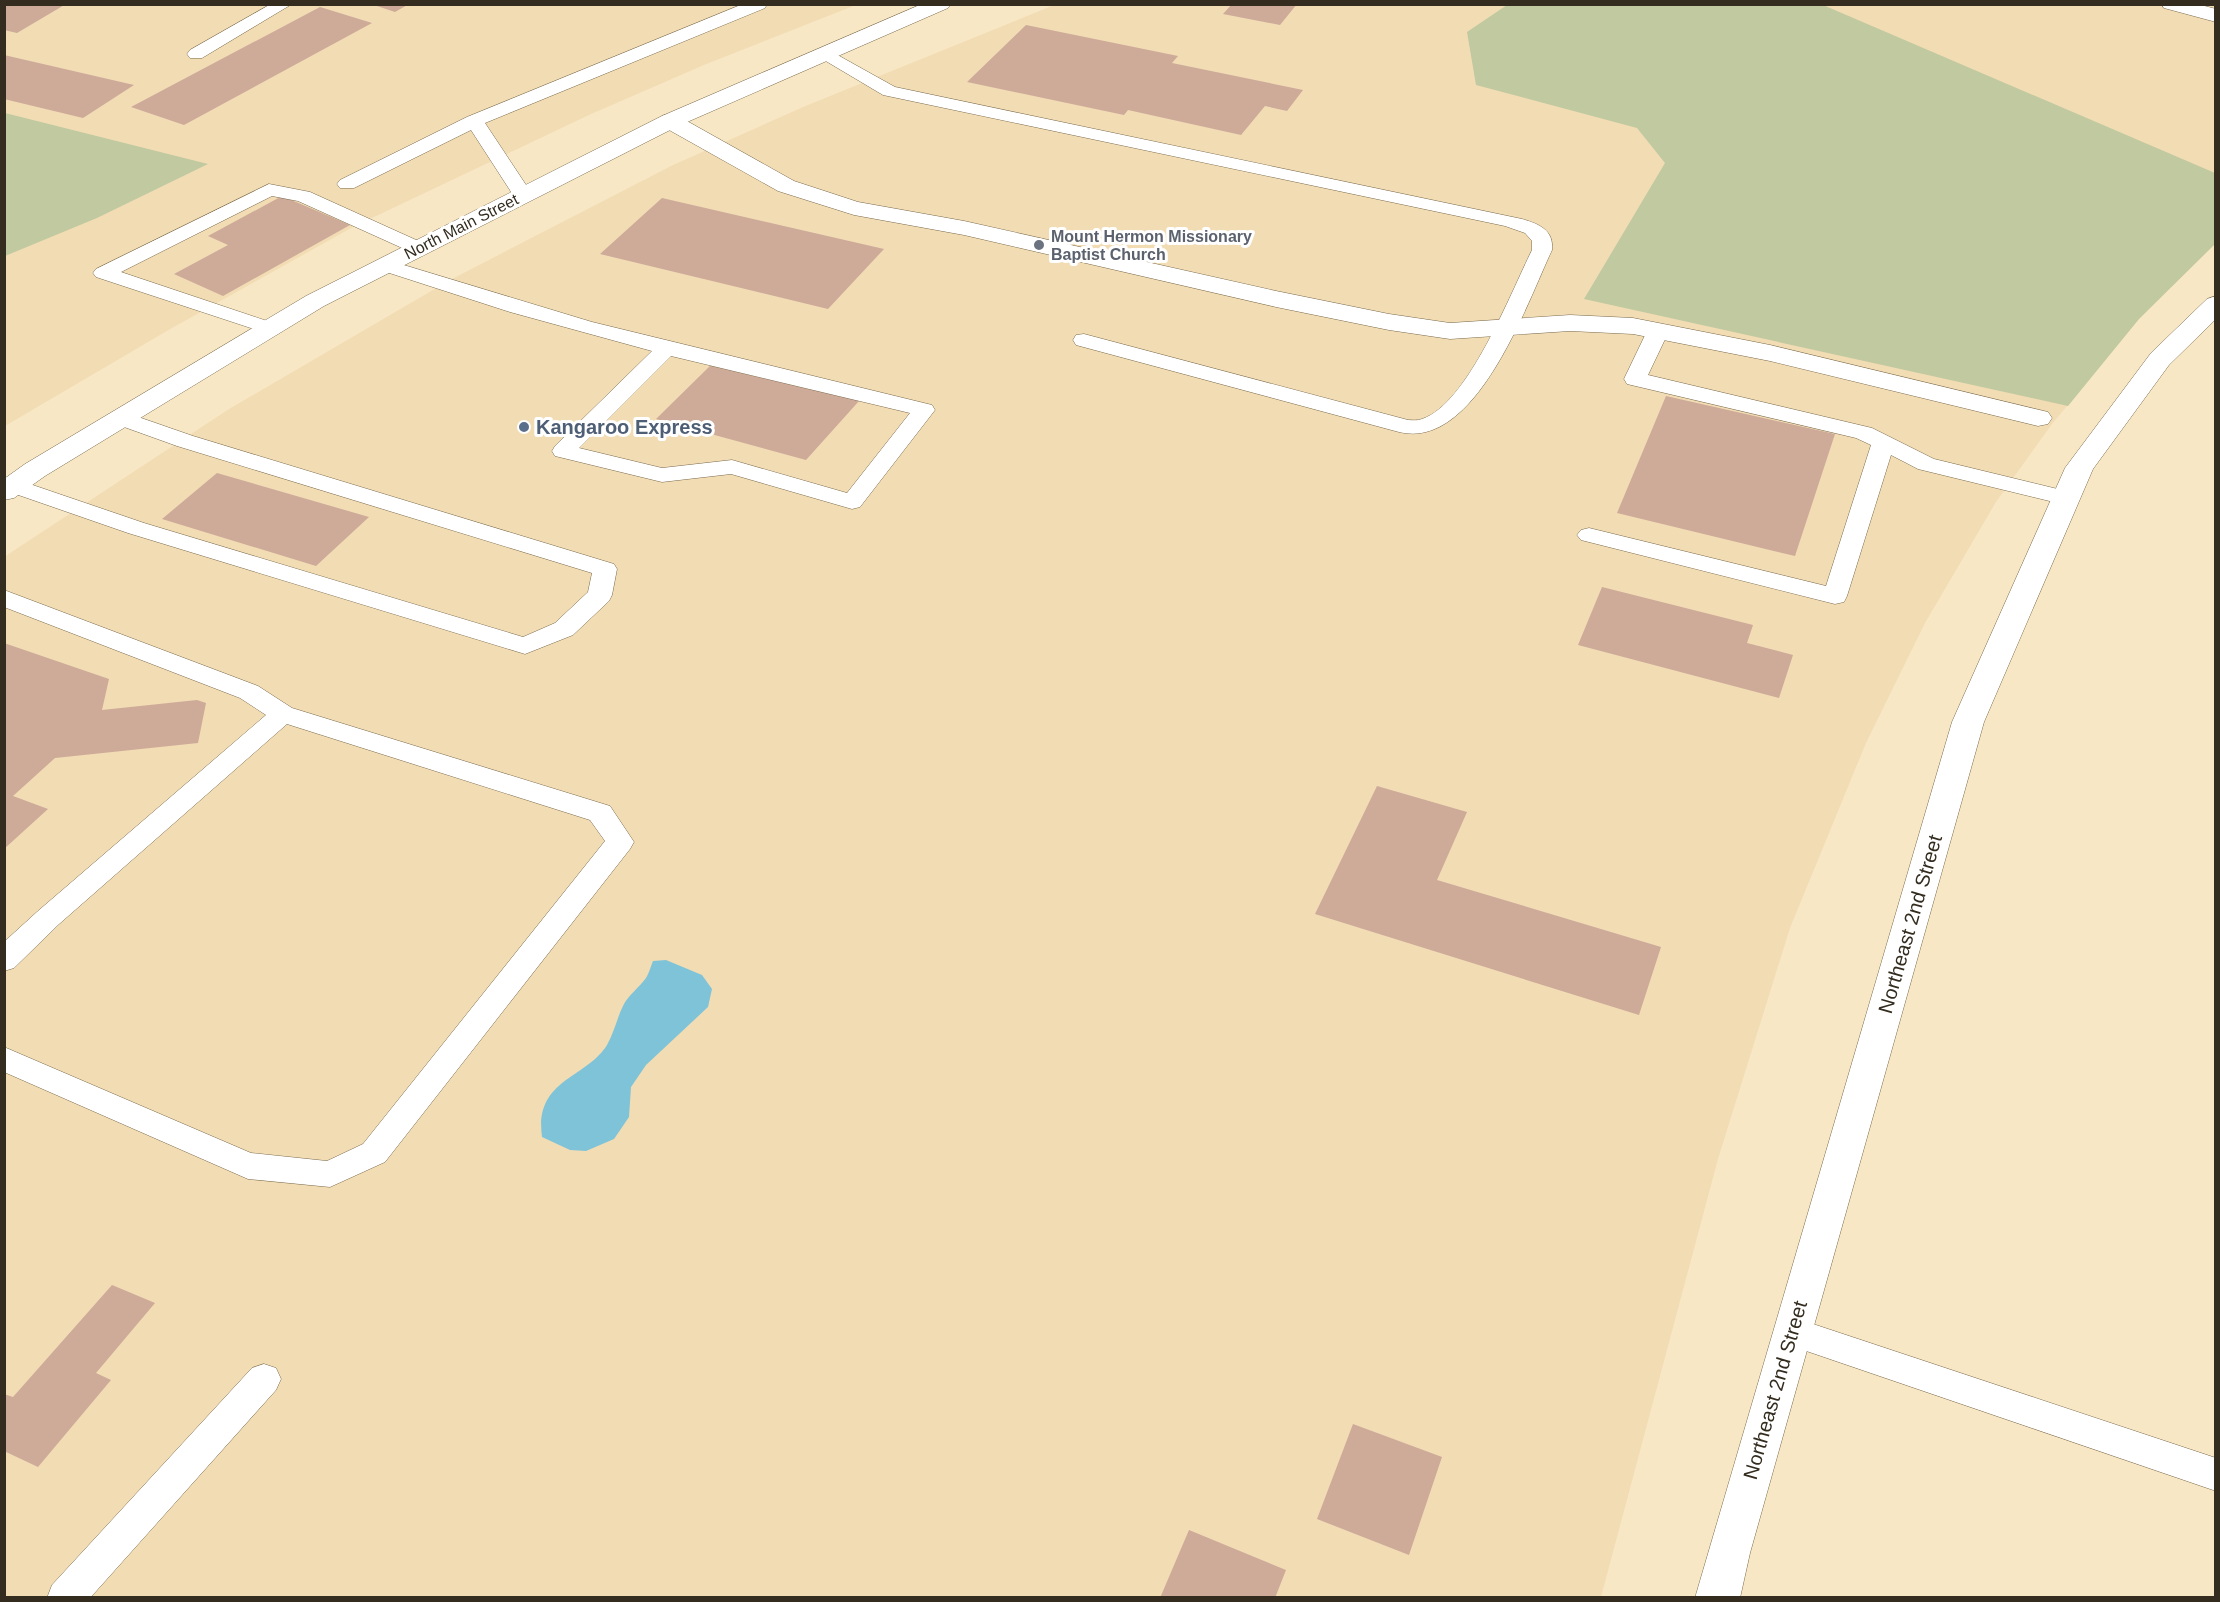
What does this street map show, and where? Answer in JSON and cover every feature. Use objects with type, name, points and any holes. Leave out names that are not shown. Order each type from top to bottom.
[{"type":"street","name":"North Main Street","points":[[9,489],[35,470],[269,328],[384,265],[670,121],[941,4]]},
{"type":"street","points":[[2171,4],[2216,16]]},
{"type":"street","points":[[670,121],[786,186],[854,208],[964,228],[1276,299],[1389,322],[1449,331],[1570,323],[1633,326],[1770,353],[2038,418]]},
{"type":"street","name":"Northeast 2nd Street","points":[[1718,1598],[1728,1553],[1968,722],[2079,468],[2160,359],[2216,304]]},
{"type":"lane","points":[[196,54],[284,4]]},
{"type":"lane","points":[[347,184],[474,121],[759,4]]},
{"type":"lane","points":[[825,53],[876,85],[897,93],[1524,226],[1538,232],[1543,242],[1542,250],[1507,327],[1472,384],[1447,413],[1429,425],[1407,428],[1084,340]]},
{"type":"lane","points":[[474,121],[522,194]]},
{"type":"lane","points":[[269,328],[103,273],[269,189],[303,196],[418,248]]},
{"type":"lane","points":[[384,265],[459,292],[667,348],[678,351],[924,410],[852,502],[732,468],[662,475],[563,451],[667,348]]},
{"type":"lane","points":[[1658,331],[1635,379],[1864,433],[1926,464],[2066,498]]},
{"type":"lane","points":[[9,489],[525,646],[564,629],[600,595],[605,569],[185,441],[121,418]]},
{"type":"lane","points":[[1589,535],[1835,596],[1883,442]]},
{"type":"lane","points":[[4,598],[249,692],[283,714],[600,813],[620,842],[374,1153],[330,1174],[248,1166],[4,1059]]},
{"type":"lane","points":[[4,960],[48,918],[283,714]]},
{"type":"lane","points":[[1792,1332],[2216,1475]]},
{"type":"lane","points":[[65,1598],[264,1379]]},
{"type":"shaded area","points":[[4,5],[856,5],[704,65],[589,115],[353,227],[172,328],[5,426]]},
{"type":"shaded area","points":[[1054,5],[2215,5],[2215,244],[2139,319],[2052,424],[1996,502],[1925,623],[1866,743],[1790,928],[1718,1159],[1601,1597],[5,1597],[4,557],[229,409],[450,280],[673,165],[803,107]]},
{"type":"green space","points":[[1507,5],[1823,5],[2215,173],[2215,244],[2139,319],[2068,406],[1584,299],[1665,163],[1637,128],[1476,85],[1467,32]]},
{"type":"green space","points":[[5,113],[208,164],[97,218],[5,256]]},
{"type":"water","points":[[666,960],[702,975],[712,989],[708,1007],[646,1065],[631,1087],[629,1117],[614,1139],[586,1151],[570,1150],[542,1137],[542,1118],[546,1103],[554,1091],[598,1056],[607,1045],[625,1002],[646,978],[653,961]]},
{"type":"building","points":[[4,4],[66,4],[17,33],[4,30]]},
{"type":"building","points":[[371,4],[409,4],[395,12]]},
{"type":"building","points":[[1232,4],[1297,4],[1280,25],[1223,14]]},
{"type":"building","points":[[320,7],[372,23],[184,125],[131,107]]},
{"type":"building","points":[[1026,25],[1178,56],[1172,63],[1303,90],[1287,111],[1265,106],[1241,135],[1128,110],[1124,115],[967,82]]},
{"type":"building","points":[[4,55],[134,85],[83,118],[4,99]]},
{"type":"building","points":[[282,196],[350,225],[223,296],[174,274],[228,245],[208,236]]},
{"type":"building","points":[[662,198],[884,249],[828,309],[600,254]]},
{"type":"building","points":[[714,362],[859,401],[806,460],[656,419]]},
{"type":"building","points":[[1666,396],[1835,434],[1795,556],[1617,513]]},
{"type":"building","points":[[217,473],[369,517],[316,566],[162,519]]},
{"type":"building","points":[[1602,587],[1753,625],[1747,643],[1793,655],[1779,698],[1578,645]]},
{"type":"building","points":[[4,643],[109,679],[102,710],[197,700],[206,703],[198,743],[55,758],[13,796],[48,809],[4,849]]},
{"type":"building","points":[[1377,786],[1467,812],[1437,880],[1661,947],[1639,1015],[1315,914]]},
{"type":"building","points":[[112,1285],[155,1303],[96,1373],[111,1380],[38,1467],[4,1451],[4,1394],[13,1397]]},
{"type":"building","points":[[1353,1424],[1442,1457],[1409,1555],[1317,1519]]},
{"type":"building","points":[[1189,1530],[1286,1570],[1275,1598],[1160,1598]]},
{"type":"place","name":"Mount Hermon Missionary Baptist Church","points":[[1039,245]]},
{"type":"place","name":"Kangaroo Express","points":[[524,427]]}]
